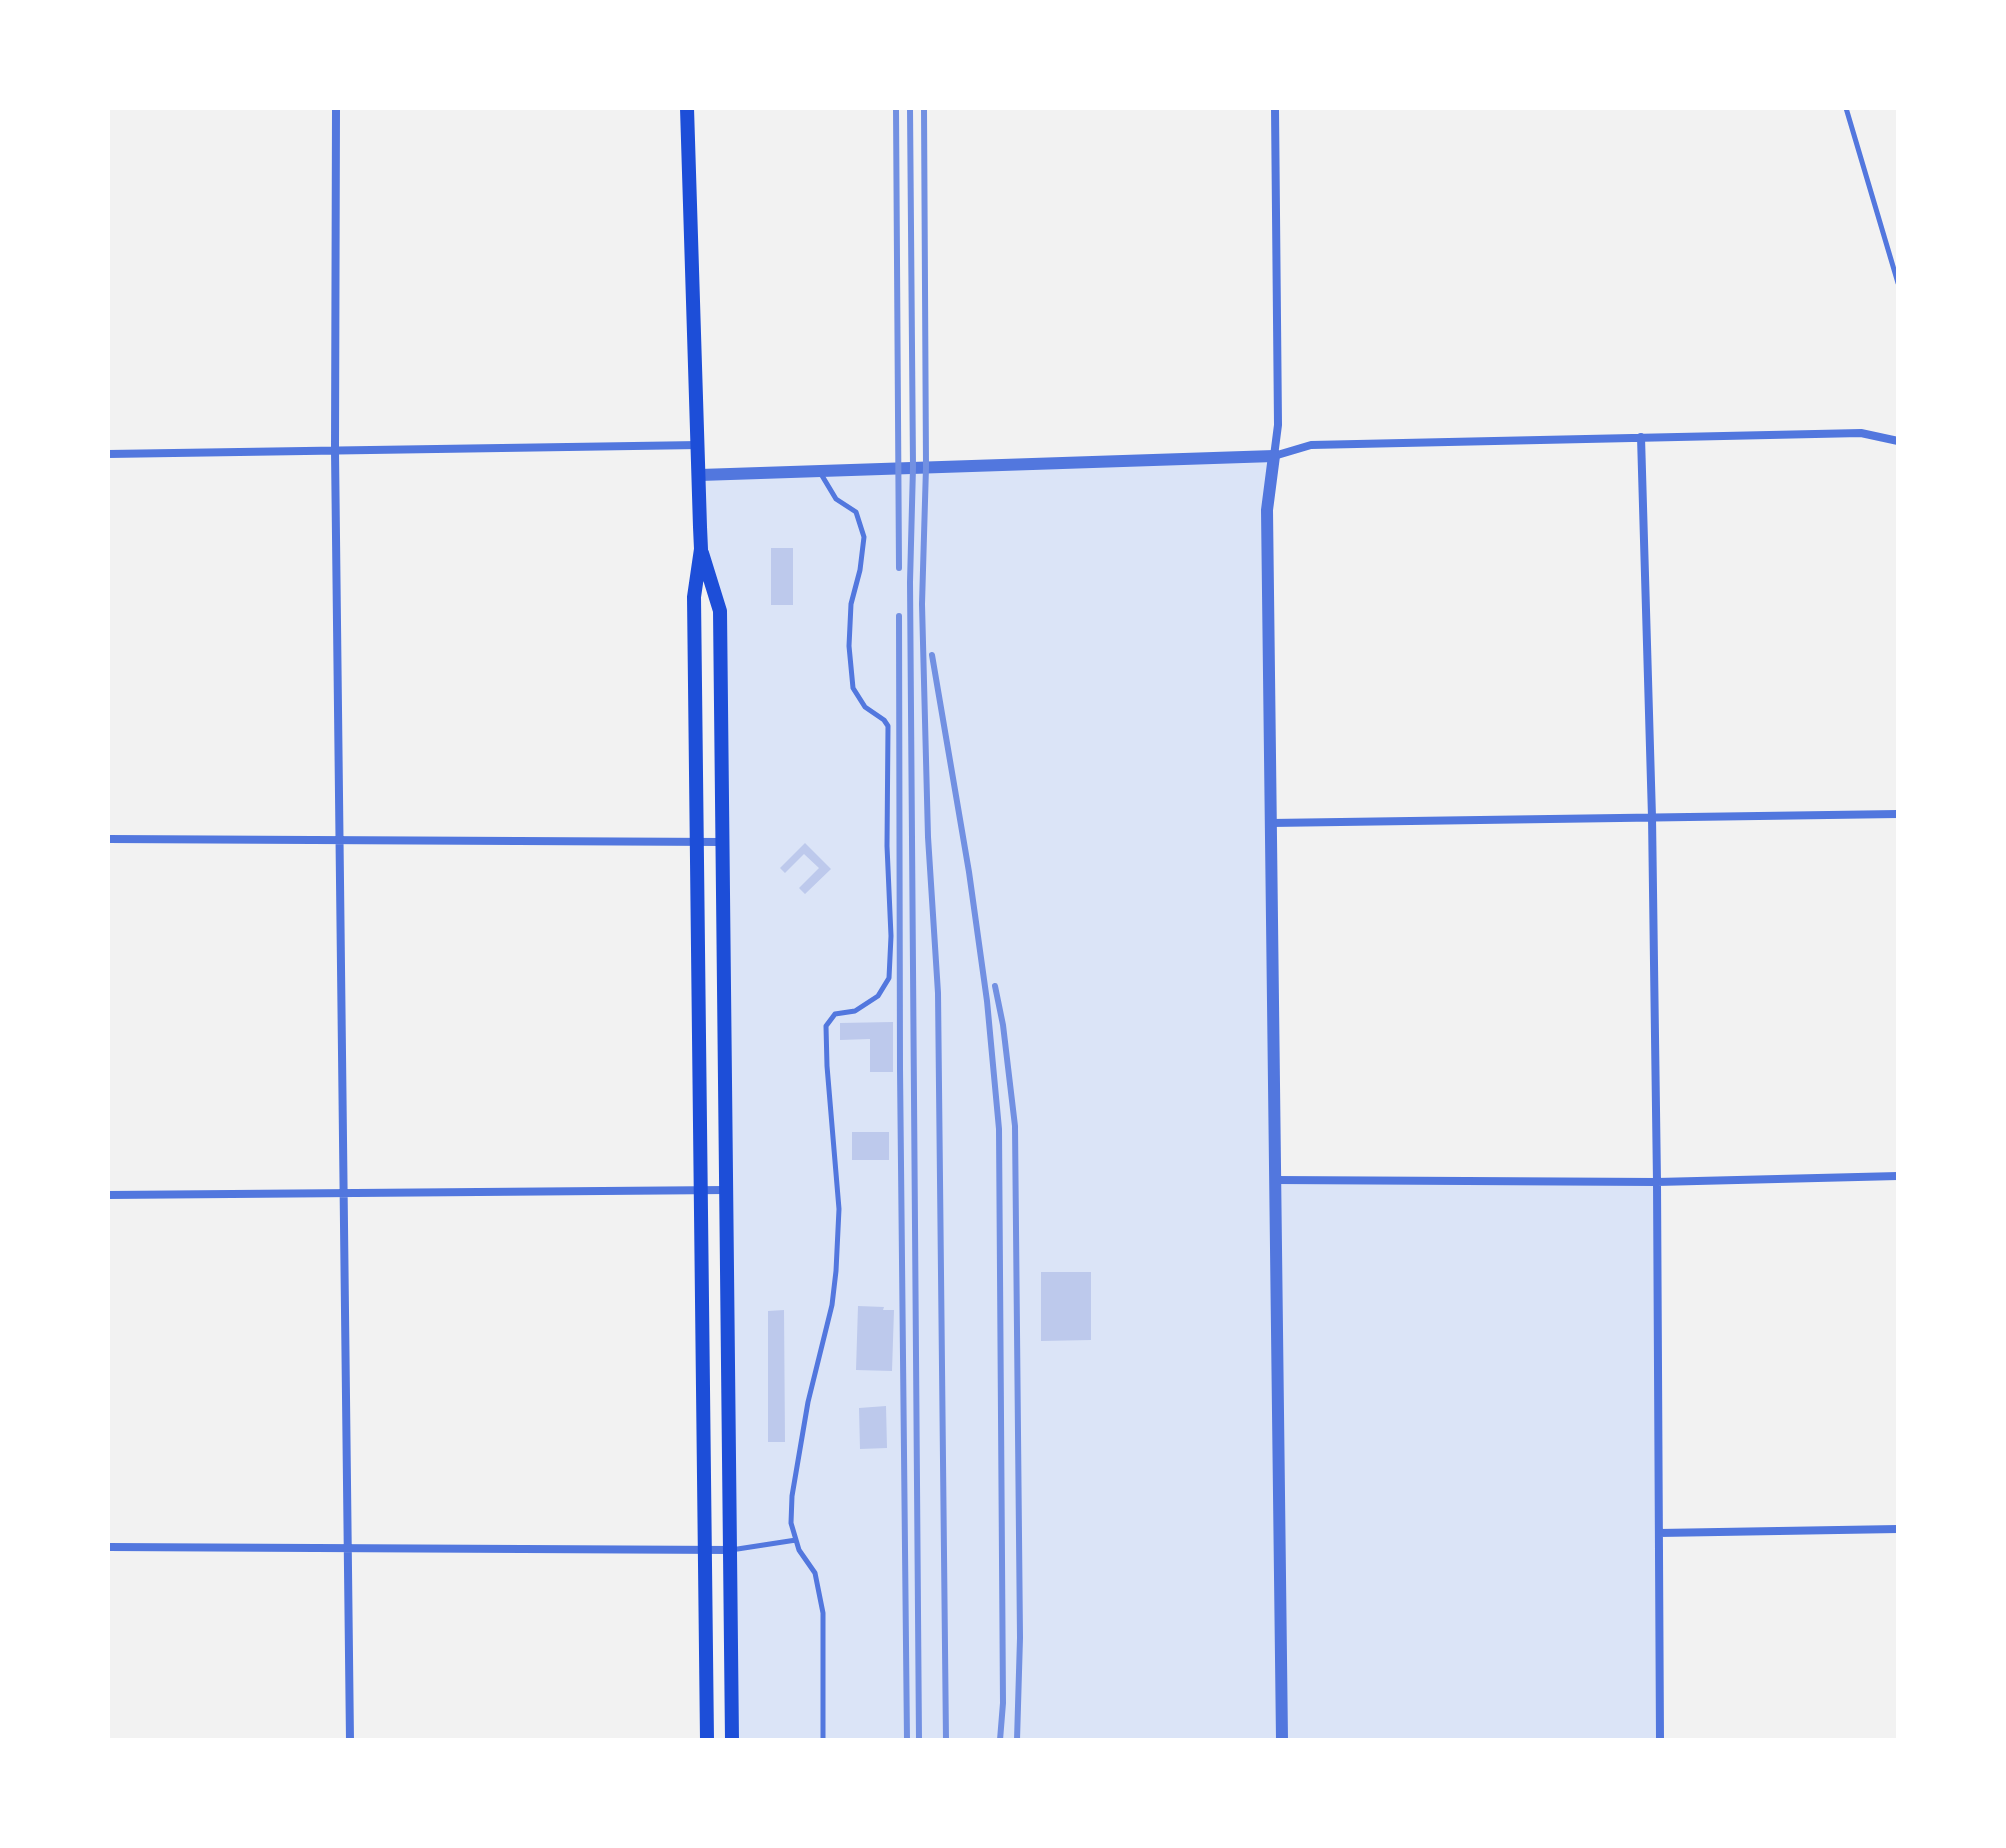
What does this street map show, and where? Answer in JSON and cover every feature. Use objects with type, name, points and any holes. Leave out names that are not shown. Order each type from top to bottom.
[{"type":"main road","points":[[687,108],[701,549],[694,597],[707,1740]]},
{"type":"main road","points":[[701,549],[720,611],[732,1740]]},
{"type":"street","points":[[336,108],[335,451],[350,1740]]},
{"type":"street","points":[[1275,108],[1278,425],[1267,510],[1282,1740]]},
{"type":"street","points":[[700,475],[1274,456],[1311,445],[1861,433],[1898,441]]},
{"type":"street","points":[[1641,437],[1652,817],[1660,1740]]},
{"type":"street","points":[[108,454],[699,445]]},
{"type":"street","points":[[1271,823],[1898,814]]},
{"type":"street","points":[[108,839],[722,842]]},
{"type":"street","points":[[1275,1180],[1657,1182],[1898,1176]]},
{"type":"street","points":[[108,1195],[726,1190]]},
{"type":"street","points":[[1659,1533],[1898,1529]]},
{"type":"street","points":[[108,1547],[730,1550]]},
{"type":"lane","points":[[1846,108],[1898,283]]},
{"type":"lane","points":[[820,471],[836,499],[856,512],[864,537],[851,604],[849,646],[853,688],[865,707],[888,726],[887,846],[891,936],[889,978],[878,996],[855,1011],[835,1014],[826,1026],[839,1209],[836,1271],[832,1305],[808,1402],[792,1496],[791,1523],[799,1550],[815,1573],[823,1613],[823,1740]]},
{"type":"lane","points":[[730,1550],[796,1540]]},
{"type":"shaded area","points":[[1274,456],[1267,510],[1275,1179],[1657,1182],[1660,1740],[732,1740],[720,611],[701,549],[700,475]]},
{"type":"building","points":[[771,548],[793,548],[793,605],[771,605]]},
{"type":"building","points":[[805,843],[831,869],[805,894],[799,888],[819,868],[804,854],[785,873],[780,868]]},
{"type":"building","points":[[893,1022],[893,1072],[870,1072],[870,1039],[840,1040],[840,1023]]},
{"type":"building","points":[[852,1132],[889,1132],[889,1160],[852,1160]]},
{"type":"building","points":[[1041,1272],[1091,1272],[1091,1340],[1041,1341]]},
{"type":"building","points":[[858,1306],[894,1310],[892,1371],[856,1370]]},
{"type":"building","points":[[784,1310],[785,1442],[768,1442],[768,1311]]},
{"type":"building","points":[[886,1406],[887,1448],[860,1449],[859,1408]]},
{"type":"railway","points":[[896,108],[899,568]]},
{"type":"railway","points":[[910,108],[913,467],[910,582],[919,1740]]},
{"type":"railway","points":[[924,108],[926,467],[922,604],[928,837],[938,993],[946,1740]]},
{"type":"railway","points":[[899,616],[907,1740]]},
{"type":"railway","points":[[932,655],[969,872],[987,1001],[999,1129],[1003,1703],[1000,1740]]},
{"type":"railway","points":[[995,986],[1003,1025],[1015,1126],[1020,1638],[1017,1740]]}]
